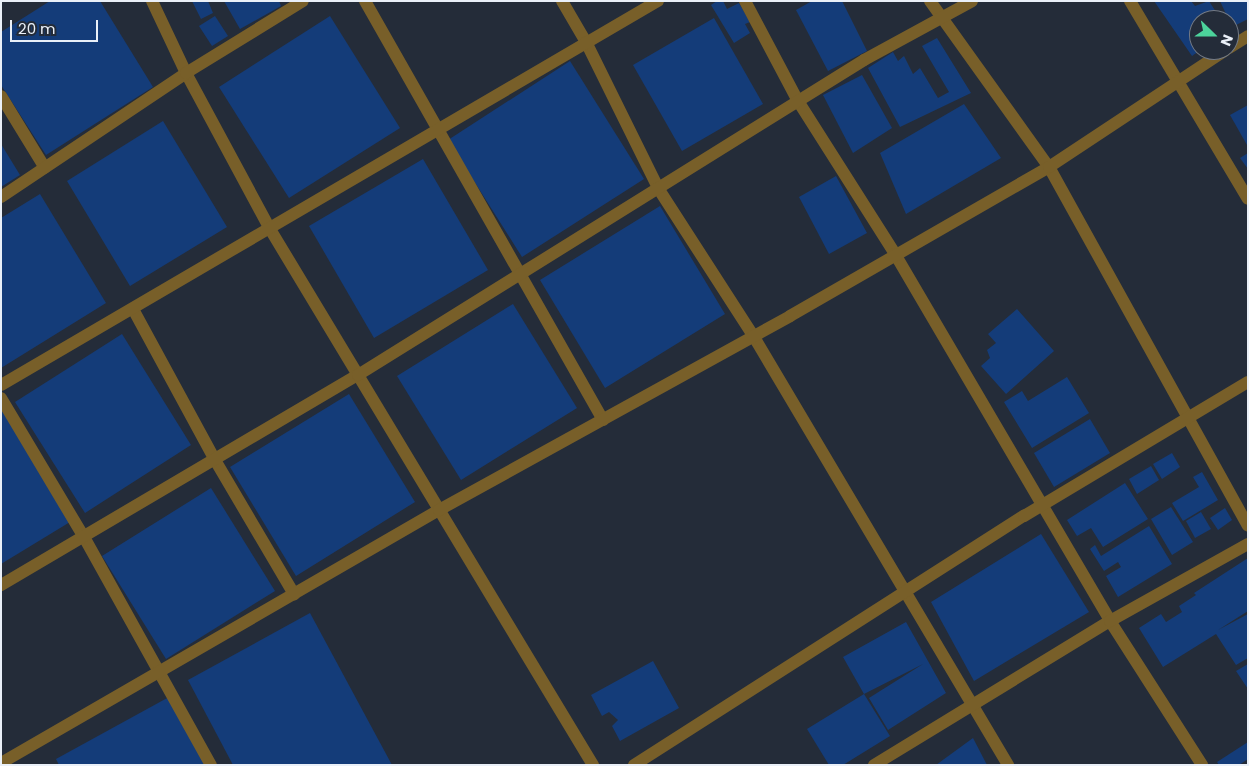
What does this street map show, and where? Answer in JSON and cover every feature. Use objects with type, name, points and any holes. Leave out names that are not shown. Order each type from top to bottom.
[{"type":"street","points":[[152,1],[186,73],[270,229],[593,765]]},
{"type":"street","points":[[1,197],[186,73],[303,1]]},
{"type":"street","points":[[365,1],[436,131],[603,420]]},
{"type":"street","points":[[562,1],[586,42],[658,188],[754,337],[903,593],[973,704],[1008,765]]},
{"type":"street","points":[[1,385],[658,1]]},
{"type":"street","points":[[746,1],[798,101],[895,254],[1110,621],[1202,765]]},
{"type":"street","points":[[930,1],[940,18],[1049,167],[1248,526]]},
{"type":"street","points":[[1,586],[358,375],[798,101],[972,1]]},
{"type":"street","points":[[1130,1],[1248,199]]},
{"type":"street","points":[[1,763],[439,510],[754,337],[895,254],[1049,167],[1210,60]]},
{"type":"street","points":[[1,96],[45,168]]},
{"type":"street","points":[[133,309],[215,460],[294,594]]},
{"type":"street","points":[[634,765],[1041,505],[1248,382]]},
{"type":"street","points":[[1,398],[84,537],[211,765]]},
{"type":"street","points":[[874,765],[1110,621],[1248,544]]},
{"type":"building","points":[[50,1],[100,1],[153,87],[46,155],[1,85],[1,32]]},
{"type":"building","points":[[192,1],[208,1],[213,13],[201,19]]},
{"type":"building","points":[[224,1],[279,1],[281,6],[240,29]]},
{"type":"building","points":[[717,1],[723,1],[727,9],[739,3],[750,22],[745,24],[750,33],[734,43],[711,5]]},
{"type":"building","points":[[812,1],[842,1],[867,51],[828,71],[796,10]]},
{"type":"building","points":[[1154,1],[1191,1],[1195,6],[1209,1],[1215,10],[1189,10],[1189,52]]},
{"type":"building","points":[[1220,1],[1248,1],[1248,19],[1239,24],[1239,10],[1224,10]]},
{"type":"building","points":[[215,16],[228,36],[212,46],[199,26]]},
{"type":"building","points":[[330,16],[400,128],[289,198],[219,87]]},
{"type":"building","points":[[714,18],[763,104],[682,151],[633,65]]},
{"type":"building","points":[[937,38],[971,93],[900,127],[868,68],[893,52],[898,61],[904,56],[913,74],[920,68],[938,98],[949,92],[922,46]]},
{"type":"building","points":[[570,61],[644,179],[522,257],[448,140]]},
{"type":"building","points":[[862,75],[892,128],[853,153],[823,95]]},
{"type":"building","points":[[964,104],[1001,158],[906,214],[880,153]]},
{"type":"building","points":[[1248,105],[1248,144],[1247,145],[1230,115]]},
{"type":"building","points":[[163,121],[227,227],[130,286],[67,181]]},
{"type":"building","points":[[1,144],[20,175],[1,187]]},
{"type":"building","points":[[1248,153],[1248,169],[1240,158]]},
{"type":"building","points":[[423,159],[488,270],[374,338],[309,226]]},
{"type":"building","points":[[836,176],[867,233],[829,254],[799,197]]},
{"type":"building","points":[[40,194],[106,303],[1,368],[1,218]]},
{"type":"building","points":[[660,206],[725,314],[605,388],[540,280]]},
{"type":"building","points":[[513,304],[577,408],[461,480],[397,376]]},
{"type":"building","points":[[1017,309],[1054,351],[1006,394],[981,366],[990,358],[987,350],[996,343],[988,334]]},
{"type":"building","points":[[122,334],[191,445],[85,513],[15,402]]},
{"type":"building","points":[[1067,377],[1089,413],[1032,448],[1004,402],[1022,391],[1028,401]]},
{"type":"building","points":[[349,394],[415,502],[296,576],[230,467]]},
{"type":"building","points":[[1,408],[70,522],[1,564]]},
{"type":"building","points":[[1090,419],[1110,453],[1054,487],[1034,453]]},
{"type":"building","points":[[1172,453],[1180,467],[1162,479],[1153,464]]},
{"type":"building","points":[[1151,466],[1159,480],[1137,494],[1129,479]]},
{"type":"building","points":[[1202,472],[1218,500],[1183,521],[1172,503],[1199,487],[1193,477]]},
{"type":"building","points":[[1125,483],[1148,519],[1103,547],[1091,528],[1077,536],[1067,520]]},
{"type":"building","points":[[211,488],[275,591],[166,659],[102,556]]},
{"type":"building","points":[[1171,507],[1193,542],[1172,555],[1151,519]]},
{"type":"building","points":[[1225,508],[1232,520],[1218,530],[1210,518]]},
{"type":"building","points":[[1201,512],[1211,529],[1195,538],[1186,521]]},
{"type":"building","points":[[1149,526],[1172,564],[1118,597],[1106,576],[1121,567],[1118,562],[1104,571],[1090,549],[1095,545],[1101,556]]},
{"type":"building","points":[[1041,534],[1089,612],[974,681],[931,602]]},
{"type":"building","points":[[1248,558],[1248,611],[1218,630],[1248,614],[1248,658],[1236,665],[1216,634],[1163,667],[1139,628],[1161,614],[1166,622],[1182,612],[1179,606],[1196,595],[1194,593]]},
{"type":"building","points":[[310,613],[392,765],[233,765],[188,680]]},
{"type":"building","points":[[906,622],[946,693],[888,730],[869,698],[923,664],[864,694],[843,657]]},
{"type":"building","points":[[653,661],[679,708],[620,741],[612,726],[618,720],[609,712],[602,716],[591,695]]},
{"type":"building","points":[[1248,664],[1248,689],[1236,671]]},
{"type":"building","points":[[864,694],[890,736],[843,765],[829,765],[807,729]]},
{"type":"building","points":[[169,697],[206,765],[59,765],[56,759]]},
{"type":"building","points":[[973,738],[987,765],[936,765]]},
{"type":"building","points":[[1248,742],[1248,759],[1239,765],[1219,765],[1217,762]]}]
